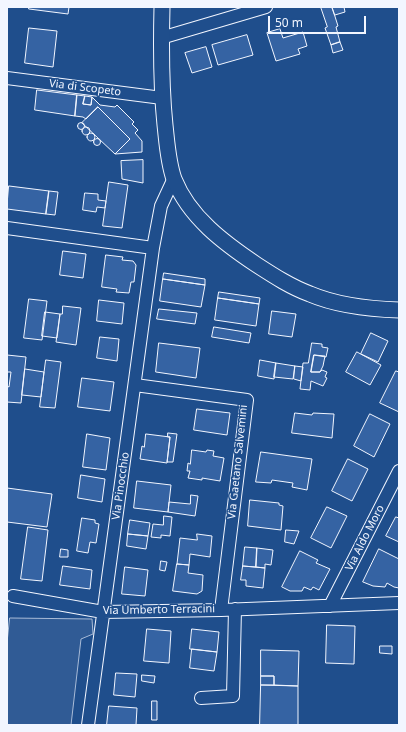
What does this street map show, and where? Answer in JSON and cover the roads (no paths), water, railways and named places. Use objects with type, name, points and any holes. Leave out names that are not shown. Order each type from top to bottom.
[{"type":"street","points":[[162,7],[162,98],[168,154],[174,178],[181,195],[191,208],[216,235],[235,250],[274,276],[310,295],[367,308],[399,310]]},
{"type":"street","points":[[161,38],[266,7]]},
{"type":"street","name":"Via di Scopeto","points":[[7,78],[162,98]]},
{"type":"street","name":"Via Pinocchio","points":[[88,725],[153,248],[161,206],[174,178]]},
{"type":"street","points":[[7,228],[153,248]]},
{"type":"street","name":"Via Gaetano Salvemini","points":[[135,385],[247,400],[220,610]]},
{"type":"street","name":"Via Aldo Moro","points":[[330,606],[399,470]]},
{"type":"street","name":"Via Umberto Terracini","points":[[13,596],[103,612],[220,610],[399,603]]},
{"type":"street","points":[[201,698],[233,696],[235,609]]}]
